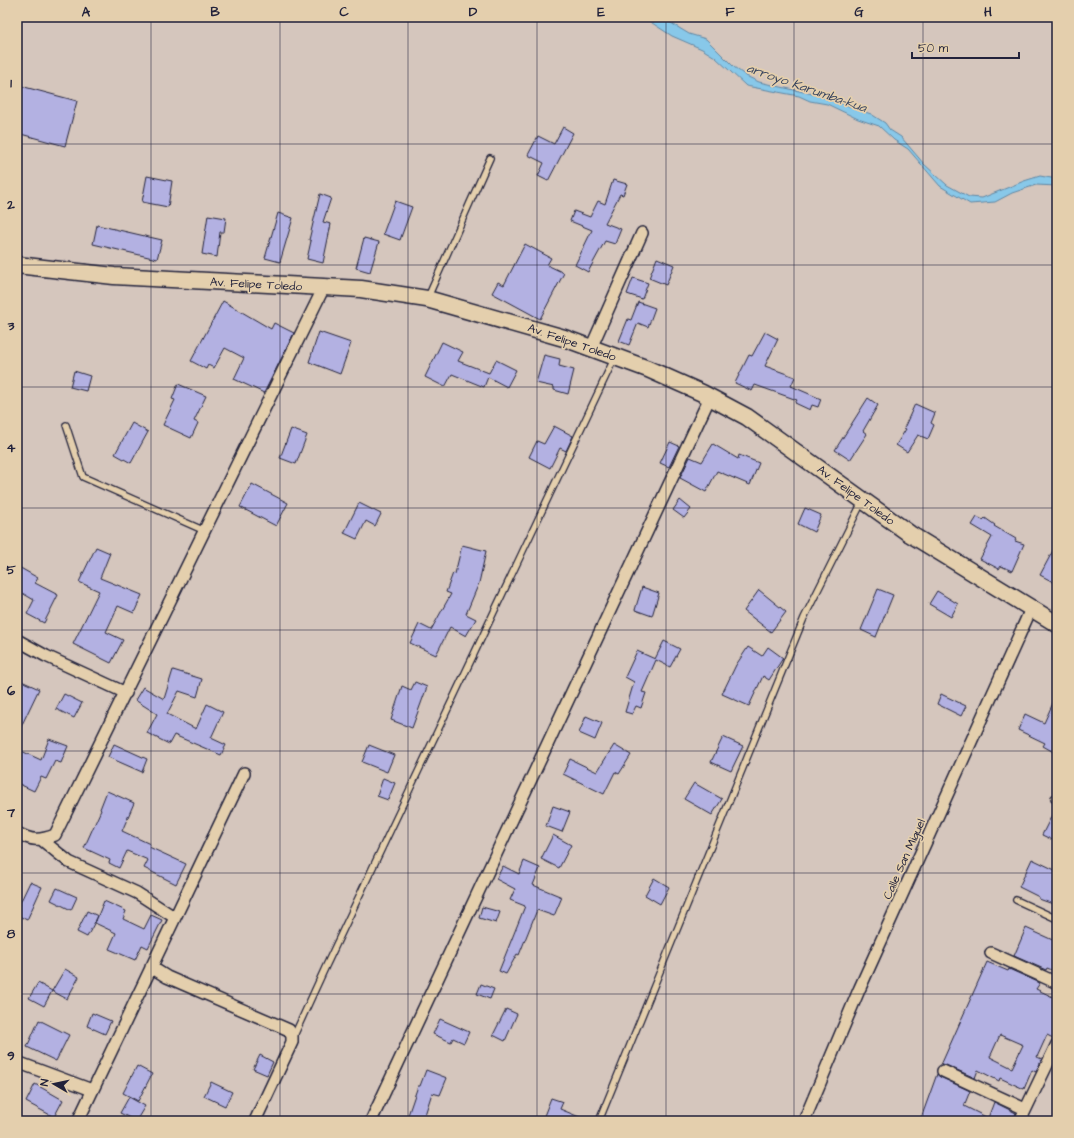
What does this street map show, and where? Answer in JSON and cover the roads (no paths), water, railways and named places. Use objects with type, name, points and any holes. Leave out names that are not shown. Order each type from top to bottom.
[{"type":"main road","name":"Av. Felipe Toledo","points":[[17,265],[114,276],[361,288],[427,299],[492,316],[591,348],[648,369],[710,397],[747,417],[910,534],[1057,624]]},
{"type":"street","points":[[591,348],[642,233]]},
{"type":"street","points":[[42,840],[55,834],[126,693],[324,287]]},
{"type":"street","points":[[371,1121],[710,397]]},
{"type":"street","name":"Calle San Miguel","points":[[804,1121],[859,990],[1032,610]]},
{"type":"street","points":[[17,640],[46,656],[126,693]]},
{"type":"street","points":[[78,1121],[244,773]]},
{"type":"street","points":[[17,833],[27,838],[42,840],[69,862],[137,893],[174,917]]},
{"type":"street","points":[[990,953],[1057,983]]},
{"type":"street","points":[[151,967],[167,977],[289,1030],[292,1036],[292,1042],[255,1121]]},
{"type":"street","points":[[1020,1121],[1057,1044]]},
{"type":"street","points":[[17,1062],[92,1090]]},
{"type":"street","points":[[943,1071],[1025,1109]]},
{"type":"lane","points":[[427,299],[490,158]]},
{"type":"lane","points":[[292,1042],[342,932],[616,357]]},
{"type":"lane","points":[[66,425],[83,477],[205,531]]},
{"type":"lane","points":[[599,1121],[804,618],[863,500]]},
{"type":"lane","points":[[1016,900],[1057,919]]},
{"type":"water","points":[[646,17],[661,17],[689,34],[706,39],[734,67],[746,76],[759,82],[821,96],[871,114],[885,123],[890,130],[901,137],[924,164],[947,185],[969,197],[982,198],[1040,176],[1057,179],[1057,186],[1036,185],[1012,193],[995,202],[970,204],[940,186],[908,149],[894,140],[879,126],[858,119],[827,104],[810,101],[799,96],[746,86],[715,57],[702,49],[672,36],[649,21]]},
{"type":"water label","name":"arroyo Karumba-kua","points":[[807,87]]}]
